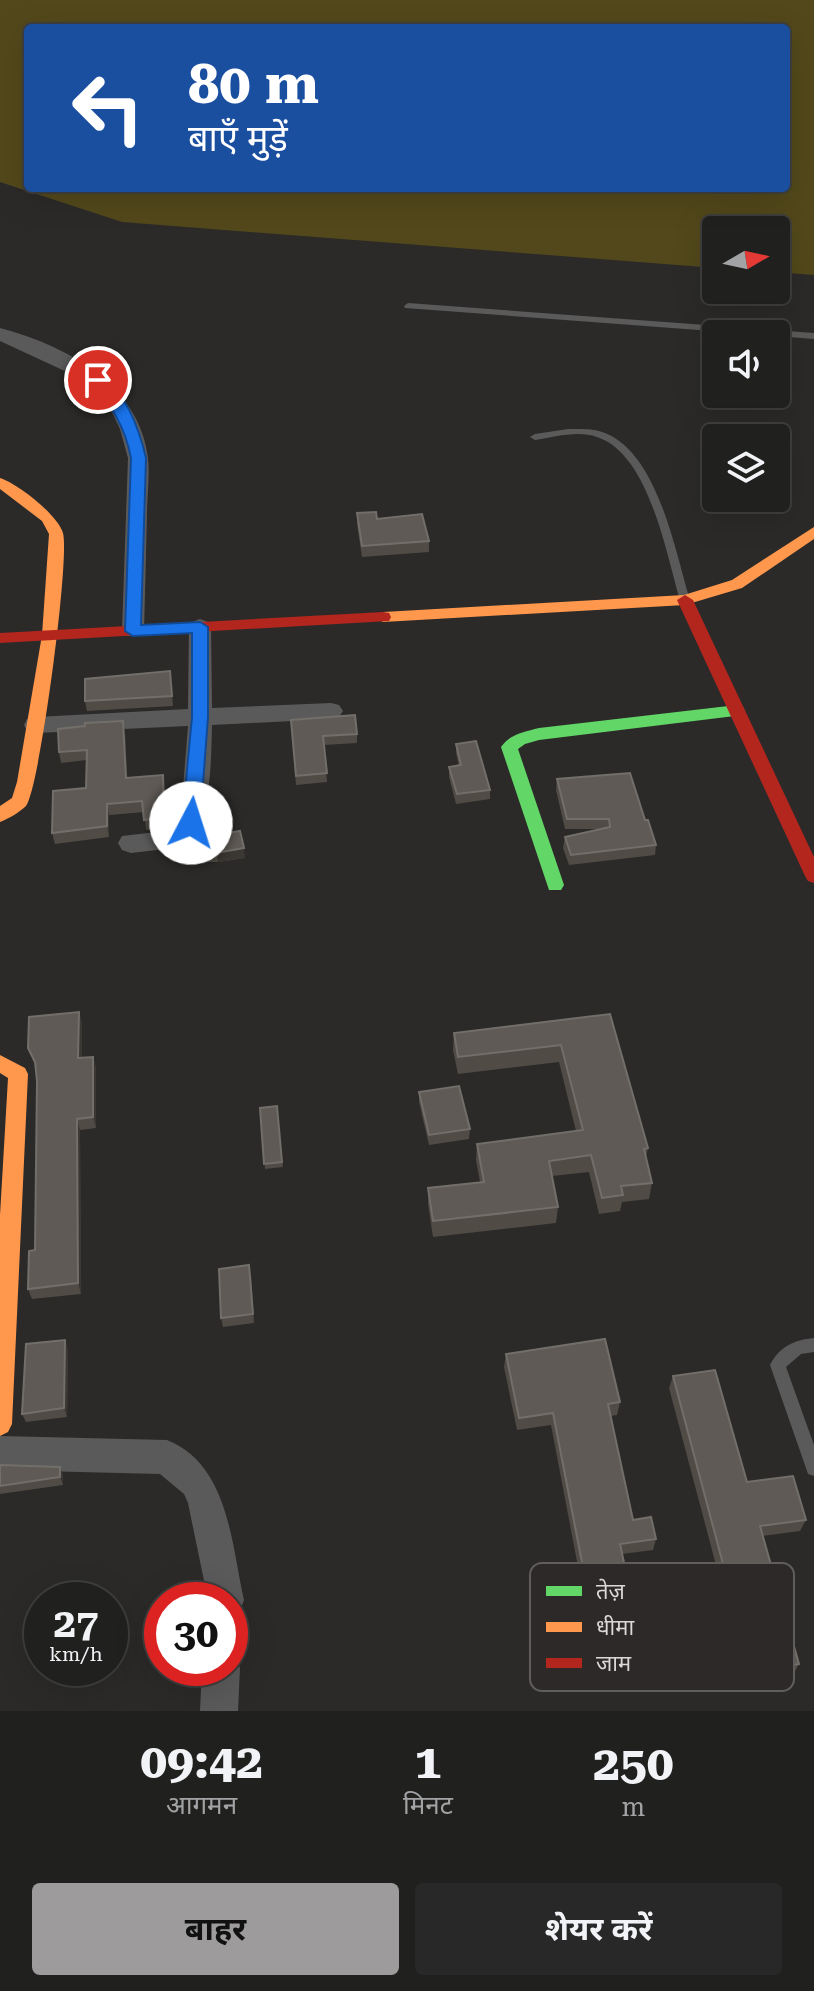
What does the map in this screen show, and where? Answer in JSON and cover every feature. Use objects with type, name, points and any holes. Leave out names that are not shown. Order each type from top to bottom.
[{"type":"street","points":[[0,334],[85,369],[115,400],[133,433],[138,458],[133,631]]},
{"type":"street","points":[[0,482],[48,518],[56,534],[50,635],[26,782],[19,802],[0,815]]},
{"type":"street","points":[[0,638],[685,600],[737,584],[814,532]]},
{"type":"street","points":[[685,600],[814,876]]},
{"type":"street","points":[[131,843],[167,842],[182,839],[188,833],[200,717],[200,627]]},
{"type":"street","points":[[36,725],[331,711]]},
{"type":"street","points":[[555,885],[509,747],[519,739],[539,734],[737,711]]},
{"type":"street","points":[[0,1063],[18,1074],[0,1424]]},
{"type":"street","points":[[0,1453],[167,1457],[196,1482],[205,1503],[222,1582]]},
{"type":"street","points":[[219,1711],[220,1686]]},
{"type":"lane","points":[[408,306],[814,336]]},
{"type":"lane","points":[[535,437],[584,432],[601,435],[625,450],[647,481],[685,600]]},
{"type":"lane","points":[[814,1345],[797,1347],[778,1365],[814,1468]]},
{"type":"shaded area","points":[[0,0],[814,0],[814,275],[790,273],[790,216],[702,216],[702,267],[122,222],[30,192],[790,192],[790,24],[24,24],[24,190],[0,182]]},
{"type":"building","points":[[376,512],[377,519],[422,514],[429,541],[362,546],[357,513]]},
{"type":"building","points":[[170,671],[172,696],[85,701],[85,679]]},
{"type":"building","points":[[355,715],[357,734],[323,736],[327,773],[296,776],[291,720]]},
{"type":"building","points":[[123,721],[126,778],[163,775],[164,817],[144,820],[142,801],[107,804],[107,826],[52,833],[53,791],[86,788],[87,750],[59,752],[58,729],[85,726],[85,723]]},
{"type":"building","points":[[476,741],[490,790],[457,794],[449,767],[461,765],[456,744]]},
{"type":"building","points":[[630,773],[656,845],[571,855],[565,837],[610,827],[609,819],[567,819],[557,779]]},
{"type":"building","points":[[203,812],[211,812],[210,836],[240,831],[244,848],[216,853],[171,853],[170,842],[192,838]]},
{"type":"building","points":[[79,1012],[78,1058],[93,1057],[93,1117],[77,1119],[78,1283],[28,1289],[29,1251],[35,1250],[37,1081],[35,1062],[28,1048],[29,1017]]},
{"type":"building","points":[[610,1014],[648,1148],[644,1149],[652,1183],[621,1186],[623,1195],[602,1198],[591,1155],[549,1161],[558,1207],[433,1221],[428,1188],[484,1182],[477,1144],[583,1130],[561,1045],[458,1057],[454,1033]]},
{"type":"building","points":[[459,1086],[470,1129],[429,1135],[419,1092]]},
{"type":"building","points":[[277,1106],[282,1162],[264,1164],[260,1108]]},
{"type":"building","points":[[249,1265],[253,1314],[221,1318],[219,1269]]},
{"type":"building","points":[[605,1339],[620,1402],[608,1404],[633,1520],[651,1517],[656,1539],[620,1544],[624,1563],[582,1563],[553,1413],[519,1418],[506,1354]]},
{"type":"building","points":[[65,1340],[64,1408],[22,1414],[26,1344]]},
{"type":"building","points":[[715,1370],[747,1482],[793,1476],[806,1520],[760,1526],[770,1563],[723,1563],[673,1376]]},
{"type":"building","points":[[0,1465],[60,1467],[60,1477],[0,1486]]},
{"type":"building","points":[[794,1646],[799,1664],[794,1665]]},
{"type":"traffic: fast","points":[[555,885],[509,747],[519,739],[539,734],[737,711]]},
{"type":"traffic: slow","points":[[0,482],[48,518],[56,534],[50,635],[26,782],[19,802],[0,815]]},
{"type":"traffic: slow","points":[[383,617],[685,600],[737,584],[814,532]]},
{"type":"traffic: slow","points":[[0,1063],[18,1074],[0,1424]]},
{"type":"traffic: jam","points":[[685,600],[814,876]]},
{"type":"traffic: jam","points":[[0,638],[383,617]]},
{"type":"route","points":[[98,380],[115,400],[133,433],[138,458],[133,631],[200,627],[200,717],[191,823]]}]
